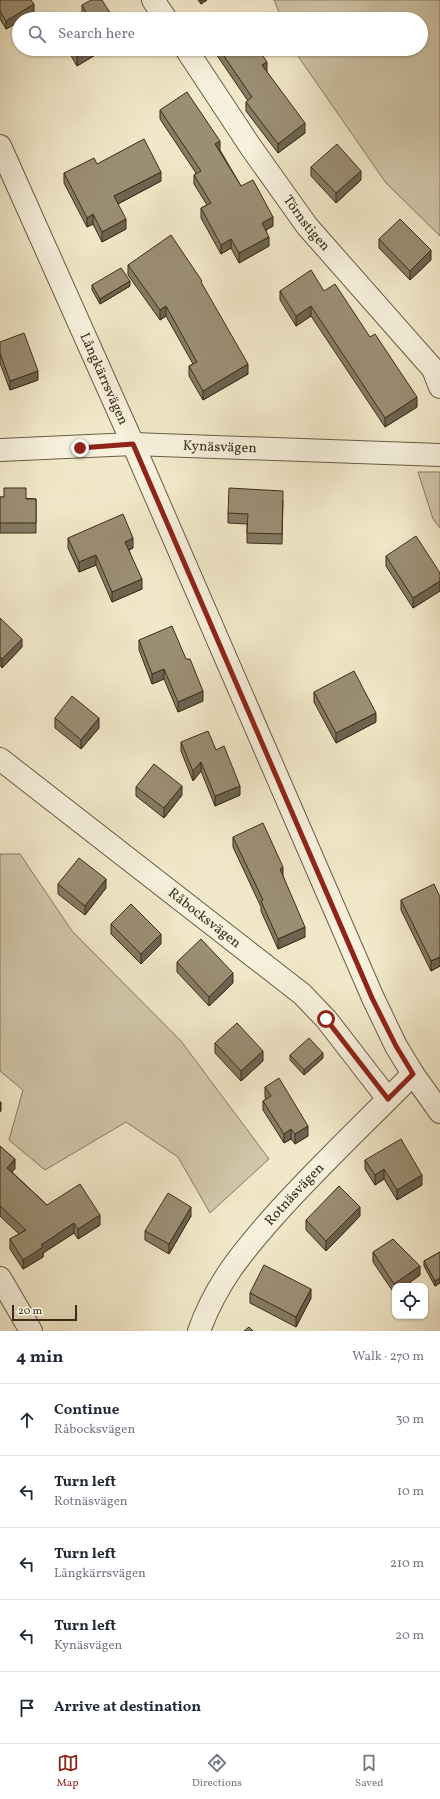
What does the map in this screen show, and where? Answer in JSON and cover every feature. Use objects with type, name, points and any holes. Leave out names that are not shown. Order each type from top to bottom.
[{"type":"street","points":[[153,0],[161,12]]},
{"type":"street","name":"Törnstigen","points":[[191,56],[250,146],[307,226],[433,370],[440,387]]},
{"type":"street","name":"Långkärrsvägen","points":[[0,146],[133,444],[372,998],[396,1046],[413,1074],[440,1112]]},
{"type":"street","name":"Kynäsvägen","points":[[0,450],[133,444],[440,454]]},
{"type":"street","name":"Råbocksvägen","points":[[0,758],[302,994],[326,1019],[388,1099]]},
{"type":"street","name":"Rotnäsvägen","points":[[199,1331],[211,1299],[239,1256],[301,1186],[413,1074]]},
{"type":"street","points":[[0,1278],[31,1331]]},
{"type":"shaded area","points":[[274,0],[440,0],[440,236],[386,183],[298,56],[428,56],[428,12],[279,12]]},
{"type":"shaded area","points":[[418,472],[440,472],[440,528],[433,519]]},
{"type":"shaded area","points":[[0,854],[20,854],[72,931],[181,1041],[269,1159],[210,1213],[178,1157],[126,1122],[45,1170],[9,1140],[23,1090],[0,1071]]},
{"type":"building","points":[[0,0],[31,0],[34,4],[21,12],[12,12],[12,17],[6,21],[0,11]]},
{"type":"building","points":[[91,0],[102,0],[110,12],[86,12],[82,5]]},
{"type":"building","points":[[224,56],[263,56],[267,62],[262,65],[305,123],[278,144],[246,102],[252,97]]},
{"type":"building","points":[[187,92],[220,141],[215,144],[241,186],[253,180],[273,217],[262,223],[269,237],[239,253],[231,239],[221,245],[201,208],[211,203],[194,175],[201,171],[160,110]]},
{"type":"building","points":[[144,139],[161,172],[114,196],[126,219],[102,232],[93,214],[87,218],[64,173],[94,158],[97,164]]},
{"type":"building","points":[[337,144],[361,171],[336,193],[311,167]]},
{"type":"building","points":[[400,219],[431,250],[410,271],[379,239]]},
{"type":"building","points":[[171,235],[202,281],[201,282],[248,364],[203,391],[189,366],[197,362],[166,306],[160,310],[128,265]]},
{"type":"building","points":[[121,268],[130,281],[100,299],[92,285]]},
{"type":"building","points":[[311,270],[324,291],[335,284],[370,337],[375,334],[417,397],[385,418],[311,306],[296,316],[280,291]]},
{"type":"building","points":[[24,333],[38,371],[10,381],[0,353],[0,342]]},
{"type":"building","points":[[4,488],[26,488],[26,499],[36,499],[36,523],[0,523],[0,497],[4,497]]},
{"type":"building","points":[[229,488],[283,491],[282,534],[247,533],[248,514],[228,513]]},
{"type":"building","points":[[123,514],[133,538],[125,542],[142,579],[112,592],[96,555],[79,562],[68,538]]},
{"type":"building","points":[[416,536],[440,573],[440,581],[413,598],[386,556]]},
{"type":"building","points":[[0,618],[22,639],[2,659],[0,657]]},
{"type":"building","points":[[172,626],[186,659],[190,659],[203,691],[178,702],[164,669],[152,674],[139,640]]},
{"type":"building","points":[[354,671],[376,713],[336,733],[314,692]]},
{"type":"building","points":[[72,696],[99,718],[81,740],[55,718]]},
{"type":"building","points":[[208,731],[216,750],[224,746],[240,786],[215,796],[201,762],[193,771],[181,742]]},
{"type":"building","points":[[154,764],[182,786],[164,808],[136,787]]},
{"type":"building","points":[[263,823],[283,867],[280,869],[305,927],[278,939],[261,901],[263,900],[233,837]]},
{"type":"building","points":[[79,858],[106,879],[85,906],[58,884]]},
{"type":"building","points":[[434,884],[440,897],[440,957],[431,961],[401,900]]},
{"type":"building","points":[[131,904],[161,934],[141,954],[111,924]]},
{"type":"building","points":[[201,939],[233,973],[209,997],[177,962]]},
{"type":"building","points":[[237,1023],[263,1051],[241,1071],[215,1043]]},
{"type":"building","points":[[309,1038],[323,1053],[304,1070],[290,1055]]},
{"type":"building","points":[[279,1078],[308,1126],[295,1134],[291,1129],[284,1134],[263,1101],[271,1096],[265,1087]]},
{"type":"building","points":[[401,1139],[422,1175],[397,1190],[384,1169],[375,1175],[365,1160]]},
{"type":"building","points":[[0,1146],[15,1159],[7,1168],[47,1205],[80,1184],[100,1215],[78,1229],[74,1223],[41,1245],[43,1247],[23,1260],[10,1239],[26,1230],[0,1206]]},
{"type":"building","points":[[339,1186],[360,1207],[326,1241],[306,1220]]},
{"type":"building","points":[[168,1193],[191,1207],[169,1244],[145,1231]]},
{"type":"building","points":[[393,1239],[420,1266],[393,1283],[373,1252]]},
{"type":"building","points":[[440,1252],[440,1278],[435,1281],[424,1261]]},
{"type":"building","points":[[264,1265],[311,1289],[296,1317],[250,1293]]},
{"type":"building","points":[[249,1327],[253,1331],[244,1331]]},
{"type":"route","points":[[80,448],[133,444],[372,998],[396,1046],[413,1074],[388,1099],[326,1019]]}]
